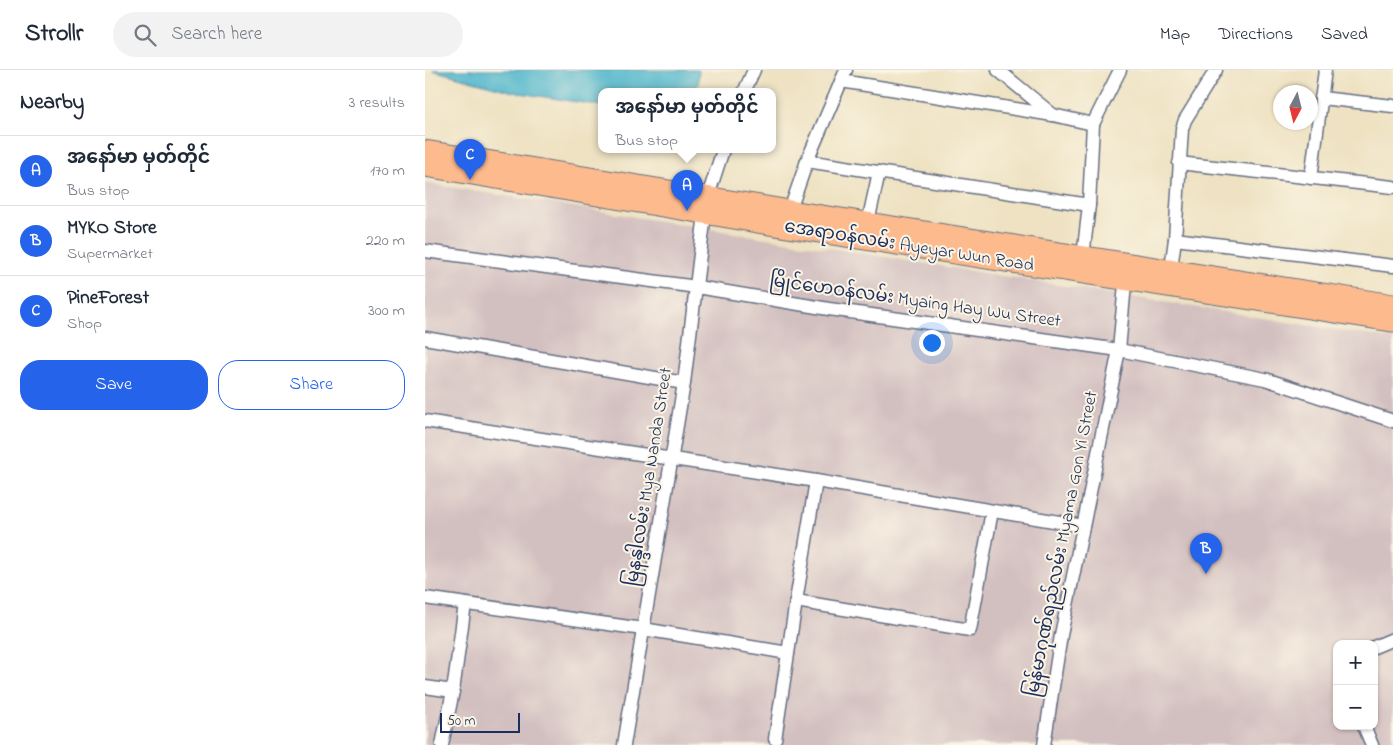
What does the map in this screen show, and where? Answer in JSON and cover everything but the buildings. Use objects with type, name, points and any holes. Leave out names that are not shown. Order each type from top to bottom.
[{"type":"main road","name":"အေရာဝန်လမ်း Ayeyar Wun Road","points":[[425,150],[706,205],[790,210],[1083,257],[1126,272]]},
{"type":"main road","name":"အေရာဝန်လမ်း Ayeyar Wun Road","points":[[425,167],[706,205],[1170,279],[1393,322]]},
{"type":"main road","name":"အေရာဝန်လမ်း Ayeyar Wun Road","points":[[1170,279],[1393,304]]},
{"type":"street","points":[[746,88],[754,70]]},
{"type":"street","points":[[998,70],[1053,115]]},
{"type":"street","points":[[1083,257],[1089,205],[1093,124],[1120,70]]},
{"type":"street","points":[[1170,279],[1175,239],[1182,129],[1185,120],[1216,70]]},
{"type":"street","points":[[1311,178],[1325,70]]},
{"type":"street","points":[[790,210],[807,160],[844,75],[1093,124]]},
{"type":"street","points":[[1321,98],[1393,106]]},
{"type":"street","name":"မြနန္ဒါလမ်း Mya Nanda Street","points":[[624,745],[684,384],[706,205],[722,153]]},
{"type":"street","points":[[807,160],[1089,205]]},
{"type":"street","points":[[1179,164],[1393,187]]},
{"type":"street","points":[[868,222],[879,172]]},
{"type":"street","points":[[1175,239],[1393,266]]},
{"type":"street","name":"မြိုင်ဟေဝန်လမ်း Myaing Hay Wu Street","points":[[425,250],[697,287],[829,309],[1119,350],[1265,380],[1393,421]]},
{"type":"street","name":"မြန်မာဂုဏ်ရည်လမ်း Myama Gon Yi Street","points":[[1044,745],[1061,635],[1119,350],[1126,272]]},
{"type":"street","points":[[425,338],[684,384]]},
{"type":"street","points":[[425,421],[816,481],[1083,526]]},
{"type":"street","points":[[775,739],[816,481]]},
{"type":"street","points":[[797,601],[970,630],[992,511]]},
{"type":"street","points":[[425,598],[788,653]]},
{"type":"street","points":[[442,745],[453,691],[465,604]]},
{"type":"street","points":[[1378,645],[1393,639]]},
{"type":"street","points":[[425,687],[453,691]]},
{"type":"street","points":[[1366,730],[1372,745]]},
{"type":"shaded area","points":[[425,183],[1393,339],[1393,745],[425,745]]},
{"type":"water","points":[[432,70],[699,70],[698,85],[695,88],[598,88],[598,105],[513,92]]},
{"type":"place","name":"PineForest","points":[[470,180]]},
{"type":"place","name":"အနော်မာ မှတ်တိုင်","points":[[687,211]]},
{"type":"place","name":"MYKO Store","points":[[1206,574]]}]
